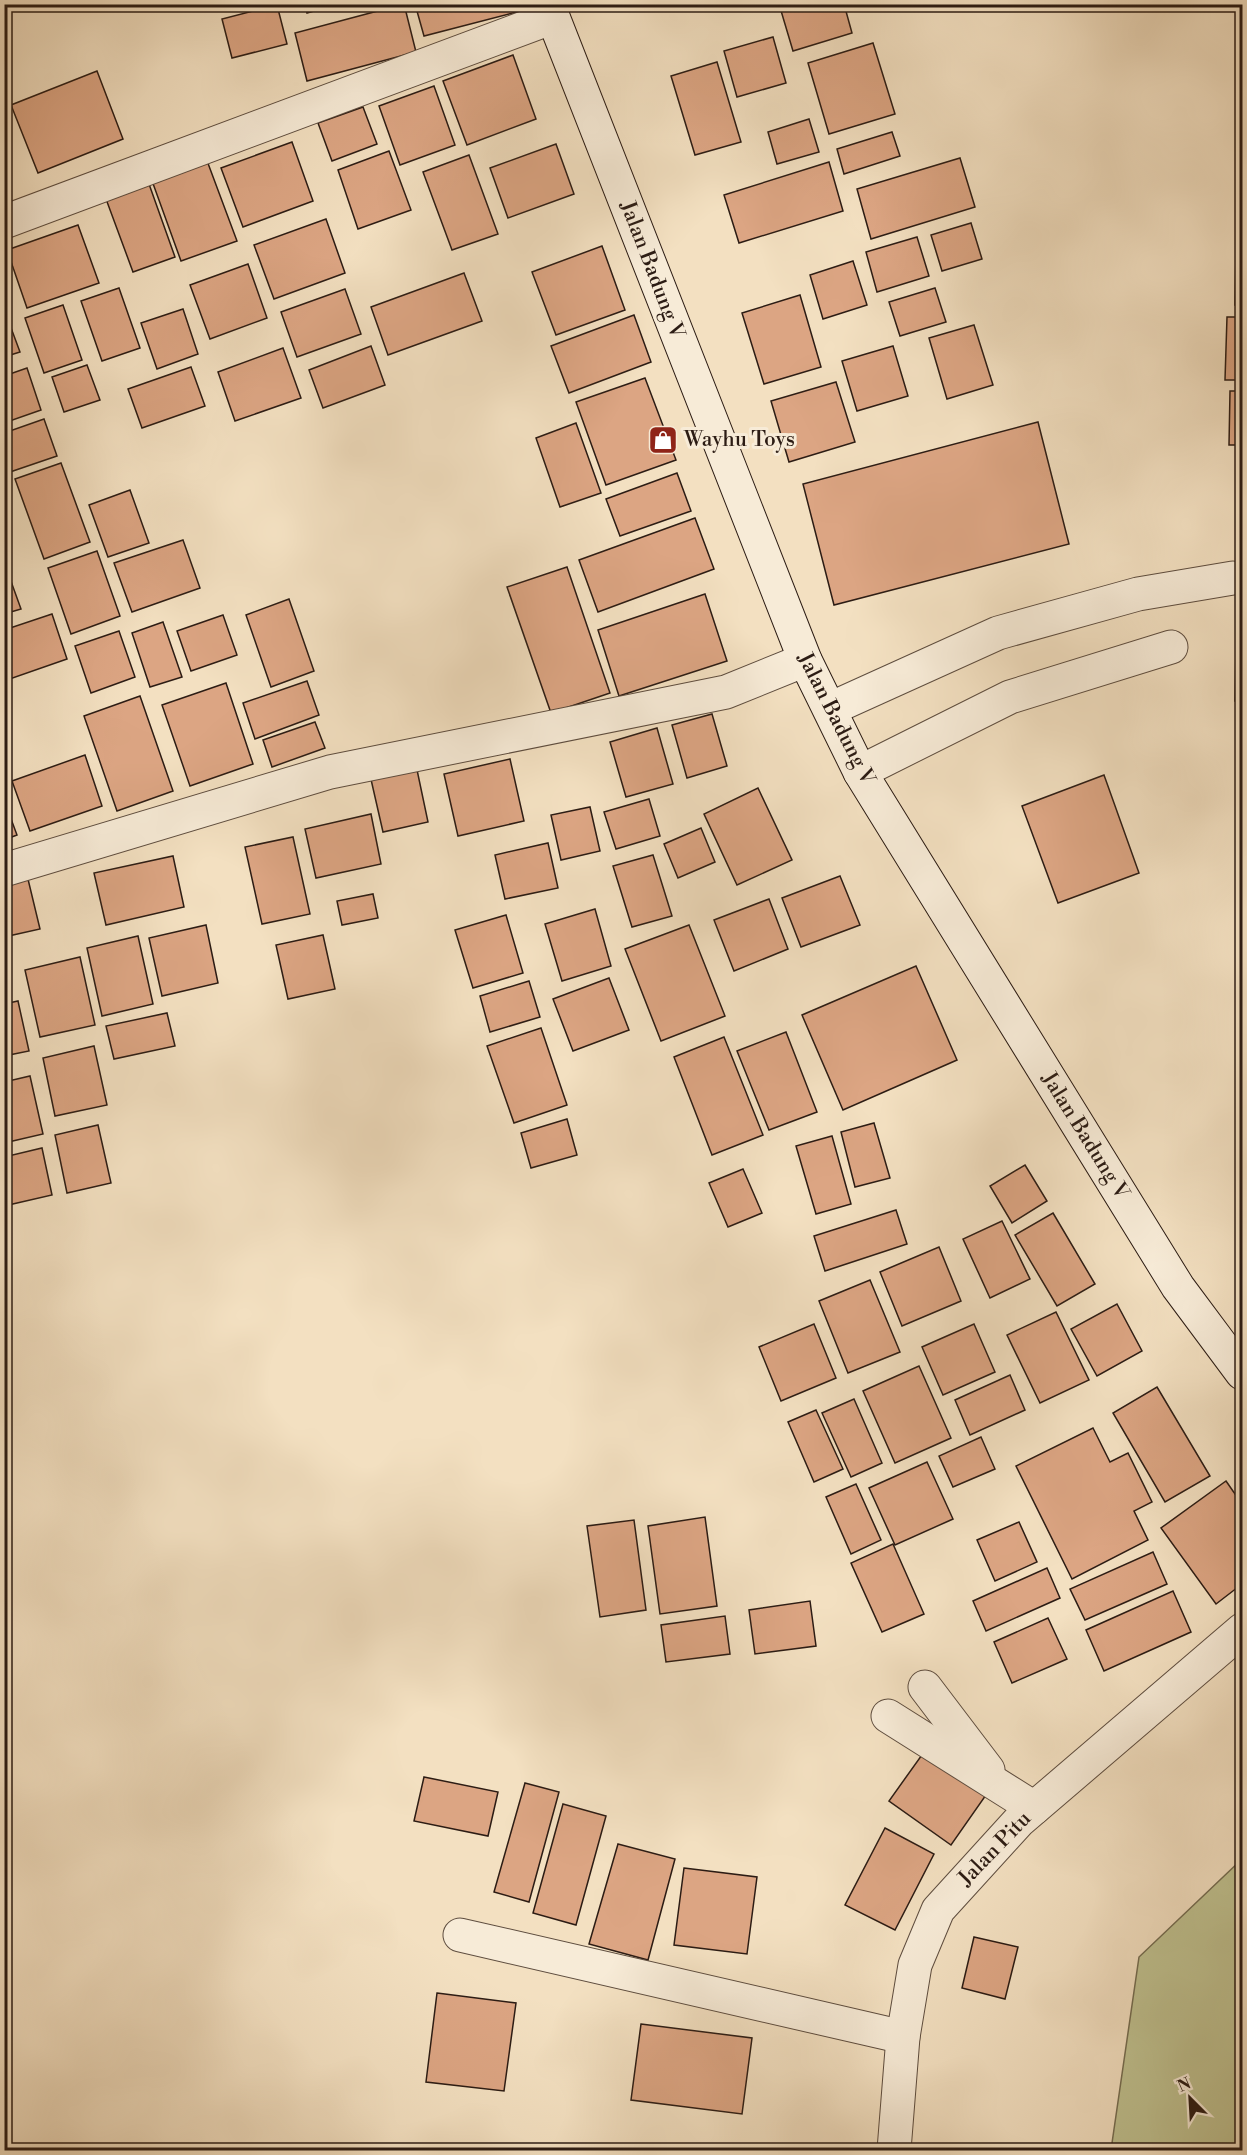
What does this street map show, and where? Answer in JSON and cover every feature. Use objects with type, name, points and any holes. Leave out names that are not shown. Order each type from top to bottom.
[{"type":"street","points":[[4,222],[551,11]]},
{"type":"street","name":"Jalan Badung V","points":[[551,11],[805,660],[860,772],[1178,1287],[1242,1373]]},
{"type":"street","points":[[830,709],[998,633],[1138,594],[1233,578]]},
{"type":"street","points":[[860,772],[1010,697],[1171,647]]},
{"type":"street","points":[[4,870],[330,772],[726,692],[805,660]]},
{"type":"street","name":"Jalan Pitu","points":[[894,2151],[903,2037],[915,1965],[938,1910],[1019,1821],[1242,1630]]},
{"type":"street","points":[[925,1687],[1002,1788]]},
{"type":"street","points":[[888,1716],[1034,1808]]},
{"type":"street","points":[[460,1935],[903,2037]]},
{"type":"green space","points":[[1242,1859],[1242,2150],[1111,2150],[1139,1957]]},
{"type":"building","points":[[305,4],[338,4],[307,13]]},
{"type":"building","points":[[404,4],[416,52],[307,81],[295,33]]},
{"type":"building","points":[[415,4],[527,4],[528,9],[424,36]]},
{"type":"building","points":[[779,4],[844,4],[852,33],[793,51]]},
{"type":"building","points":[[277,5],[287,44],[232,58],[222,19]]},
{"type":"building","points":[[773,37],[786,83],[737,97],[724,51]]},
{"type":"building","points":[[873,43],[895,114],[829,134],[808,63]]},
{"type":"building","points":[[513,55],[536,119],[467,145],[443,81]]},
{"type":"building","points":[[717,62],[741,142],[695,155],[671,76]]},
{"type":"building","points":[[97,71],[123,139],[38,173],[11,105]]},
{"type":"building","points":[[434,86],[455,145],[400,165],[379,106]]},
{"type":"building","points":[[363,107],[377,144],[332,161],[318,123]]},
{"type":"building","points":[[809,119],[819,152],[777,164],[768,132]]},
{"type":"building","points":[[892,132],[900,156],[844,174],[837,149]]},
{"type":"building","points":[[292,142],[313,201],[243,227],[221,168]]},
{"type":"building","points":[[556,144],[574,194],[508,218],[490,168]]},
{"type":"building","points":[[389,151],[411,210],[358,229],[338,170]]},
{"type":"building","points":[[469,155],[498,234],[452,250],[423,172]]},
{"type":"building","points":[[206,158],[237,241],[181,261],[151,178]]},
{"type":"building","points":[[960,158],[975,207],[871,239],[857,189]]},
{"type":"building","points":[[829,162],[843,211],[739,243],[724,195]]},
{"type":"building","points":[[149,184],[175,257],[133,272],[106,199]]},
{"type":"building","points":[[1237,200],[1242,200],[1242,305],[1235,305]]},
{"type":"building","points":[[326,219],[345,273],[274,299],[254,245]]},
{"type":"building","points":[[971,223],[982,259],[942,271],[931,235]]},
{"type":"building","points":[[78,225],[99,283],[27,308],[7,250]]},
{"type":"building","points":[[917,237],[929,276],[877,292],[866,252]]},
{"type":"building","points":[[602,246],[625,310],[556,335],[532,272]]},
{"type":"building","points":[[853,261],[867,305],[823,319],[810,275]]},
{"type":"building","points":[[248,264],[267,318],[210,339],[190,285]]},
{"type":"building","points":[[464,273],[482,321],[388,355],[371,307]]},
{"type":"building","points":[[119,288],[140,348],[102,361],[81,301]]},
{"type":"building","points":[[935,288],[946,322],[900,336],[889,302]]},
{"type":"building","points":[[345,289],[361,334],[297,357],[281,312]]},
{"type":"building","points":[[800,295],[821,367],[764,384],[742,313]]},
{"type":"building","points":[[63,305],[82,360],[44,373],[25,318]]},
{"type":"building","points":[[4,309],[20,352],[4,357]]},
{"type":"building","points":[[183,309],[198,354],[157,369],[141,323]]},
{"type":"building","points":[[634,315],[651,362],[569,393],[551,346]]},
{"type":"building","points":[[1227,317],[1242,317],[1242,380],[1225,380]]},
{"type":"building","points":[[974,325],[993,385],[947,399],[929,338]]},
{"type":"building","points":[[371,346],[385,385],[323,408],[309,370]]},
{"type":"building","points":[[893,346],[908,396],[857,411],[842,361]]},
{"type":"building","points":[[283,348],[301,398],[235,421],[218,372]]},
{"type":"building","points":[[87,365],[100,400],[64,412],[52,377]]},
{"type":"building","points":[[191,367],[205,406],[142,428],[128,389]]},
{"type":"building","points":[[27,368],[41,410],[4,423],[4,376]]},
{"type":"building","points":[[645,378],[676,460],[606,485],[576,402]]},
{"type":"building","points":[[836,382],[855,442],[789,462],[771,401]]},
{"type":"building","points":[[1230,391],[1242,391],[1242,445],[1229,445]]},
{"type":"building","points":[[44,419],[57,456],[10,472],[4,457],[4,433]]},
{"type":"building","points":[[1038,422],[1069,544],[834,605],[803,484]]},
{"type":"building","points":[[576,423],[601,493],[560,507],[536,438]]},
{"type":"building","points":[[61,463],[90,542],[44,559],[15,479]]},
{"type":"building","points":[[677,473],[691,511],[620,536],[606,499]]},
{"type":"building","points":[[130,490],[149,543],[108,557],[89,505]]},
{"type":"building","points":[[695,518],[714,569],[598,612],[579,560]]},
{"type":"building","points":[[183,540],[200,588],[132,612],[114,563]]},
{"type":"building","points":[[97,551],[120,616],[71,634],[48,568]]},
{"type":"building","points":[[4,562],[21,609],[4,614]]},
{"type":"building","points":[[567,567],[610,693],[551,713],[507,587]]},
{"type":"building","points":[[705,594],[727,661],[619,696],[598,630]]},
{"type":"building","points":[[289,599],[314,671],[271,687],[246,615]]},
{"type":"building","points":[[52,614],[67,659],[4,681],[4,630]]},
{"type":"building","points":[[223,615],[237,655],[191,671],[177,631]]},
{"type":"building","points":[[163,622],[182,677],[150,687],[132,633]]},
{"type":"building","points":[[119,631],[135,677],[91,693],[75,646]]},
{"type":"building","points":[[1236,648],[1242,648],[1242,701],[1235,701]]},
{"type":"building","points":[[307,681],[319,715],[255,739],[243,703]]},
{"type":"building","points":[[226,683],[253,764],[190,786],[162,705]]},
{"type":"building","points":[[140,696],[173,791],[117,811],[84,716]]},
{"type":"building","points":[[712,714],[727,766],[687,778],[672,725]]},
{"type":"building","points":[[315,722],[325,748],[272,767],[263,740]]},
{"type":"building","points":[[657,728],[673,784],[626,797],[610,742]]},
{"type":"building","points":[[85,755],[102,806],[30,831],[12,781]]},
{"type":"building","points":[[510,759],[524,821],[458,836],[444,774]]},
{"type":"building","points":[[416,765],[428,822],[383,832],[370,775]]},
{"type":"building","points":[[1104,775],[1139,873],[1058,903],[1022,806]]},
{"type":"building","points":[[758,788],[792,860],[737,885],[704,814]]},
{"type":"building","points":[[649,799],[660,836],[616,849],[604,812]]},
{"type":"building","points":[[4,800],[17,835],[4,840]]},
{"type":"building","points":[[590,807],[600,851],[561,860],[551,815]]},
{"type":"building","points":[[371,814],[381,864],[316,878],[305,829]]},
{"type":"building","points":[[701,828],[715,862],[678,878],[664,844]]},
{"type":"building","points":[[293,837],[310,914],[262,924],[245,847]]},
{"type":"building","points":[[548,843],[558,888],[505,899],[495,855]]},
{"type":"building","points":[[653,855],[672,916],[632,927],[613,866]]},
{"type":"building","points":[[173,856],[184,907],[106,925],[94,873]]},
{"type":"building","points":[[27,875],[40,929],[4,937],[4,880]]},
{"type":"building","points":[[840,876],[860,925],[801,947],[782,898]]},
{"type":"building","points":[[373,894],[378,918],[342,925],[337,901]]},
{"type":"building","points":[[769,899],[788,949],[734,971],[714,920]]},
{"type":"building","points":[[595,909],[611,966],[562,981],[545,924]]},
{"type":"building","points":[[506,915],[523,973],[473,988],[455,930]]},
{"type":"building","points":[[206,925],[218,983],[162,996],[149,938]]},
{"type":"building","points":[[689,925],[725,1016],[661,1041],[625,949]]},
{"type":"building","points":[[323,935],[335,989],[288,999],[276,945]]},
{"type":"building","points":[[138,936],[153,1004],[102,1016],[87,948]]},
{"type":"building","points":[[80,957],[95,1025],[40,1037],[25,970]]},
{"type":"building","points":[[916,966],[957,1060],[843,1110],[802,1015]]},
{"type":"building","points":[[609,978],[629,1030],[573,1051],[553,999]]},
{"type":"building","points":[[529,981],[540,1017],[490,1032],[480,996]]},
{"type":"building","points":[[18,1001],[29,1051],[4,1056],[4,1004]]},
{"type":"building","points":[[167,1013],[175,1046],[114,1059],[106,1026]]},
{"type":"building","points":[[541,1028],[567,1105],[514,1123],[487,1046]]},
{"type":"building","points":[[786,1032],[817,1112],[769,1130],[737,1051]]},
{"type":"building","points":[[724,1037],[763,1135],[712,1155],[674,1057]]},
{"type":"building","points":[[94,1046],[107,1105],[55,1116],[43,1058]]},
{"type":"building","points":[[30,1076],[43,1134],[4,1143],[4,1082]]},
{"type":"building","points":[[567,1119],[577,1155],[531,1168],[521,1133]]},
{"type":"building","points":[[874,1123],[890,1178],[855,1187],[841,1132]]},
{"type":"building","points":[[98,1125],[111,1183],[67,1193],[55,1135]]},
{"type":"building","points":[[832,1136],[851,1204],[816,1214],[796,1146]]},
{"type":"building","points":[[42,1148],[52,1195],[4,1206],[4,1157]]},
{"type":"building","points":[[1025,1165],[1047,1201],[1012,1223],[990,1186]]},
{"type":"building","points":[[743,1169],[762,1213],[728,1227],[709,1183]]},
{"type":"building","points":[[896,1210],[907,1244],[825,1271],[814,1236]]},
{"type":"building","points":[[1053,1213],[1095,1284],[1057,1306],[1015,1235]]},
{"type":"building","points":[[1002,1221],[1030,1279],[990,1298],[963,1239]]},
{"type":"building","points":[[939,1247],[961,1301],[902,1326],[880,1272]]},
{"type":"building","points":[[870,1280],[900,1352],[848,1373],[819,1301]]},
{"type":"building","points":[[1117,1304],[1142,1351],[1097,1376],[1071,1329]]},
{"type":"building","points":[[1056,1312],[1089,1380],[1040,1403],[1007,1335]]},
{"type":"building","points":[[814,1324],[836,1378],[781,1401],[759,1347]]},
{"type":"building","points":[[974,1324],[995,1372],[943,1395],[922,1347]]},
{"type":"building","points":[[919,1366],[951,1438],[895,1463],[863,1391]]},
{"type":"building","points":[[1010,1375],[1025,1410],[970,1435],[955,1400]]},
{"type":"building","points":[[1157,1387],[1210,1476],[1165,1502],[1113,1413]]},
{"type":"building","points":[[854,1399],[882,1463],[851,1477],[822,1413]]},
{"type":"building","points":[[816,1410],[843,1469],[814,1482],[788,1422]]},
{"type":"building","points":[[1093,1428],[1110,1462],[1128,1453],[1152,1502],[1134,1511],[1148,1540],[1072,1579],[1016,1466]]},
{"type":"building","points":[[981,1437],[995,1469],[953,1487],[939,1456]]},
{"type":"building","points":[[927,1462],[953,1519],[895,1545],[869,1488]]},
{"type":"building","points":[[1226,1481],[1242,1504],[1242,1584],[1216,1604],[1161,1528]]},
{"type":"building","points":[[856,1484],[881,1540],[851,1554],[826,1497]]},
{"type":"building","points":[[705,1517],[717,1606],[660,1614],[648,1526]]},
{"type":"building","points":[[634,1520],[646,1610],[600,1617],[587,1526]]},
{"type":"building","points":[[1019,1522],[1037,1562],[995,1581],[977,1540]]},
{"type":"building","points":[[893,1544],[924,1614],[882,1632],[851,1563]]},
{"type":"building","points":[[1153,1552],[1167,1584],[1085,1620],[1070,1589]]},
{"type":"building","points":[[1047,1568],[1060,1598],[986,1631],[973,1601]]},
{"type":"building","points":[[1173,1591],[1191,1632],[1104,1671],[1086,1630]]},
{"type":"building","points":[[810,1601],[816,1646],[755,1654],[749,1610]]},
{"type":"building","points":[[725,1616],[730,1654],[666,1662],[661,1625]]},
{"type":"building","points":[[1048,1618],[1067,1659],[1012,1683],[994,1642]]},
{"type":"building","points":[[924,1752],[986,1795],[951,1845],[889,1801]]},
{"type":"building","points":[[424,1777],[498,1792],[488,1836],[414,1821]]},
{"type":"building","points":[[525,1783],[559,1792],[529,1902],[494,1892]]},
{"type":"building","points":[[563,1804],[606,1816],[576,1925],[533,1913]]},
{"type":"building","points":[[885,1828],[934,1854],[895,1930],[845,1905]]},
{"type":"building","points":[[618,1844],[675,1859],[648,1960],[589,1944]]},
{"type":"building","points":[[684,1868],[757,1877],[747,1954],[674,1945]]},
{"type":"building","points":[[974,1937],[1018,1947],[1005,1999],[962,1988]]},
{"type":"building","points":[[437,1993],[516,2003],[504,2091],[426,2082]]},
{"type":"building","points":[[641,2024],[752,2038],[742,2114],[631,2100]]},
{"type":"place","name":"Wayhu Toys","points":[[663,440]]}]
